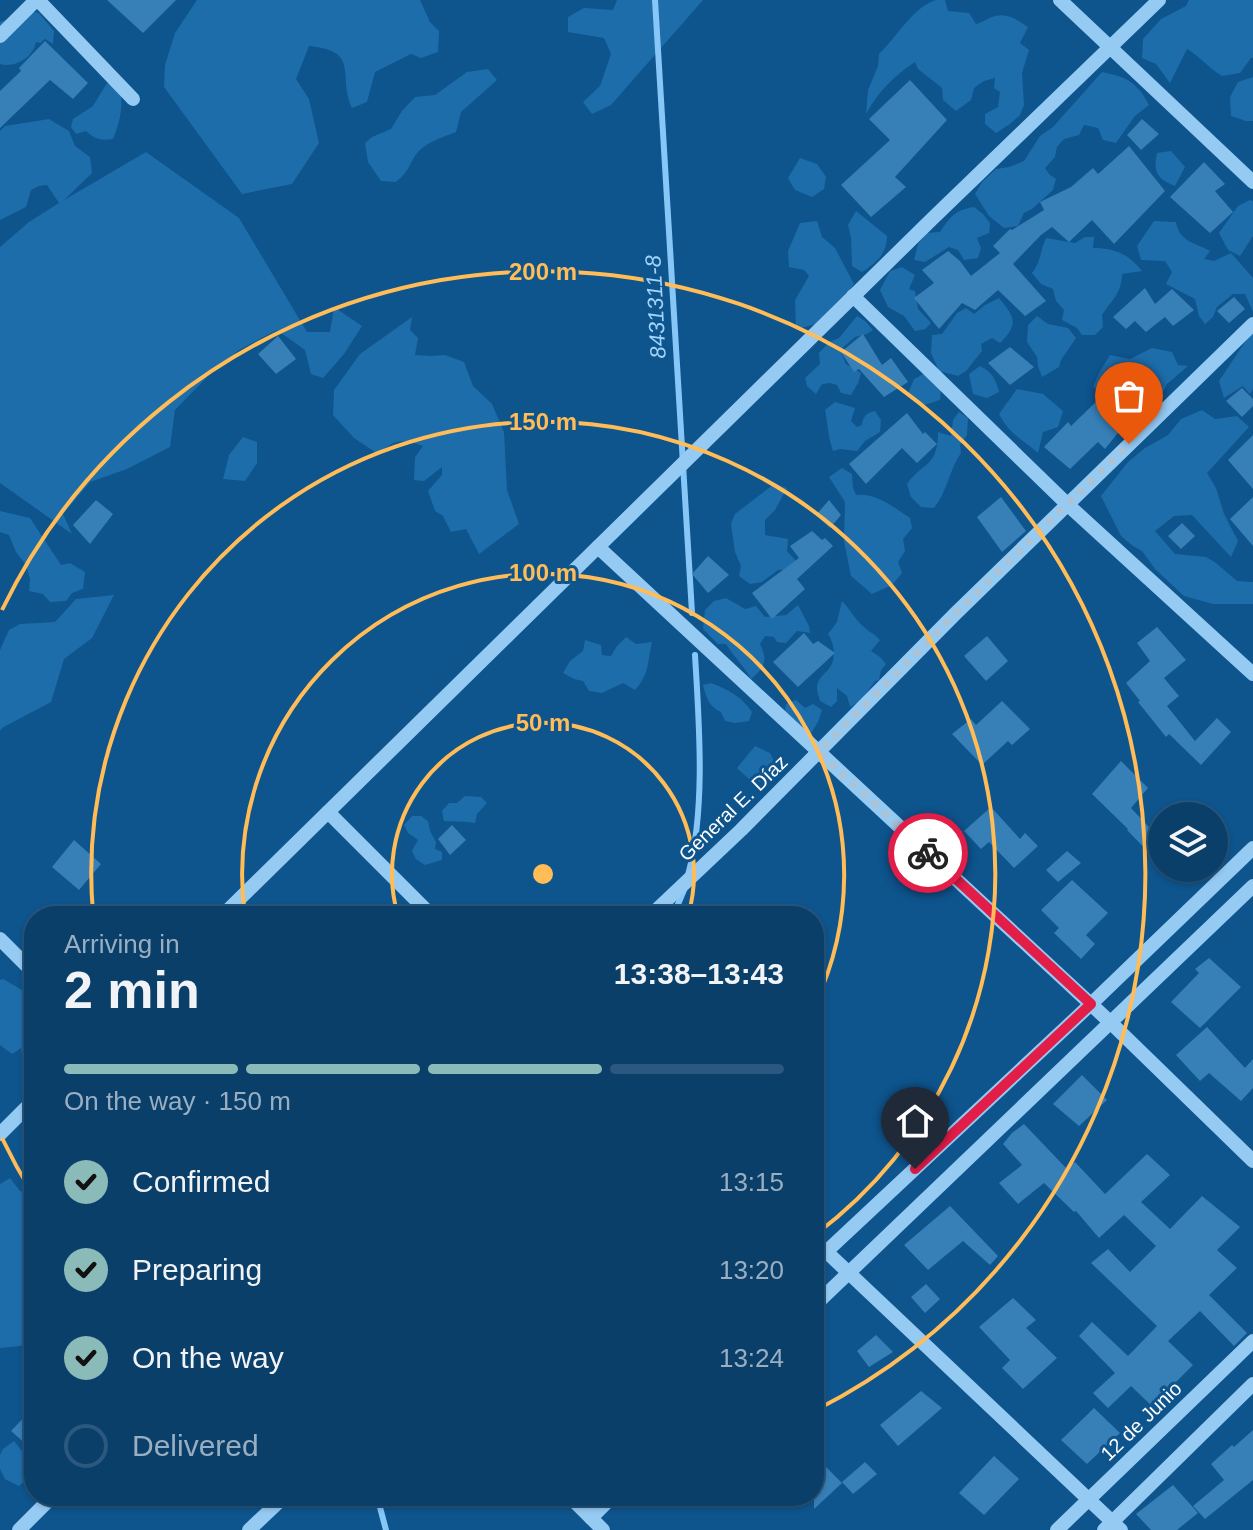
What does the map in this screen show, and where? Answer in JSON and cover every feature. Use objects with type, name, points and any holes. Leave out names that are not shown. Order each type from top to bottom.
[{"type":"street","points":[[0,36],[37,0],[133,99]]},
{"type":"street","points":[[1060,0],[1253,182]]},
{"type":"street","points":[[232,906],[1159,0]]},
{"type":"street","points":[[853,296],[1067,504],[1253,674]]},
{"type":"street","name":"General E. Díaz","points":[[661,906],[1253,324]]},
{"type":"street","points":[[598,547],[1091,1004],[1253,1161]]},
{"type":"street","points":[[328,812],[422,906]]},
{"type":"street","points":[[827,1251],[1253,848]]},
{"type":"street","points":[[824,1297],[1253,886]]},
{"type":"street","points":[[0,939],[24,963]]},
{"type":"street","points":[[0,1134],[24,1110]]},
{"type":"street","points":[[824,1248],[1089,1499],[1113,1527],[1253,1384]]},
{"type":"street","name":"12 de Junio","points":[[1057,1530],[1253,1341]]},
{"type":"street","points":[[19,1530],[43,1506]]},
{"type":"street","points":[[249,1530],[274,1506]]},
{"type":"street","points":[[579,1506],[603,1530]]},
{"type":"street","points":[[591,1518],[603,1506]]},
{"type":"shaded area","points":[[197,0],[420,0],[430,22],[439,31],[438,52],[421,58],[411,54],[375,72],[367,102],[352,108],[342,59],[336,53],[309,46],[296,79],[309,99],[319,143],[292,184],[242,194],[164,87],[165,65],[175,33]]},
{"type":"shaded area","points":[[617,0],[703,0],[611,105],[592,114],[583,102],[600,86],[611,54],[604,38],[568,32],[568,17],[584,8],[613,10]]},
{"type":"shaded area","points":[[936,0],[945,0],[948,11],[969,13],[976,24],[1005,15],[1028,27],[1020,43],[1029,50],[1022,73],[1024,105],[1020,115],[996,133],[985,124],[985,114],[998,107],[1000,92],[994,88],[995,78],[974,88],[971,100],[956,111],[943,100],[942,88],[918,69],[915,62],[887,85],[866,114],[868,90],[878,66],[879,54],[920,9]]},
{"type":"shaded area","points":[[1189,0],[1253,0],[1253,58],[1240,73],[1222,76],[1187,49],[1170,83],[1156,64],[1142,58],[1143,39],[1161,19],[1186,6]]},
{"type":"shaded area","points":[[30,11],[39,13],[54,31],[53,44],[45,39],[36,42],[31,53],[22,60],[0,64],[0,22]]},
{"type":"shaded area","points":[[488,69],[497,80],[461,112],[456,132],[423,147],[396,182],[381,181],[368,162],[365,143],[391,129],[415,97],[435,95],[467,72]]},
{"type":"shaded area","points":[[1102,72],[1130,82],[1149,105],[1135,116],[1116,143],[1103,140],[1098,128],[1084,125],[1079,135],[1064,139],[1045,168],[1056,179],[1053,190],[1024,213],[1018,226],[1004,228],[989,216],[975,194],[982,182],[996,169],[1024,161],[1040,136],[1053,127]]},
{"type":"shaded area","points":[[1253,77],[1253,121],[1231,116],[1230,97],[1238,82]]},
{"type":"shaded area","points":[[107,83],[119,89],[121,101],[113,139],[98,139],[86,131],[76,134],[71,127],[73,119],[93,106]]},
{"type":"shaded area","points":[[49,119],[69,131],[75,146],[90,157],[92,173],[64,200],[146,152],[239,218],[307,332],[330,332],[334,307],[362,326],[344,354],[323,378],[311,374],[305,350],[277,330],[239,350],[212,372],[175,410],[170,447],[127,469],[90,482],[63,514],[72,534],[0,483],[0,247],[29,222],[59,203],[47,185],[39,186],[31,190],[26,207],[0,220],[0,131],[5,126]]},
{"type":"shaded area","points":[[1171,151],[1185,167],[1175,186],[1160,177],[1156,165],[1157,153]]},
{"type":"shaded area","points":[[800,158],[817,164],[826,177],[824,189],[812,197],[795,190],[788,178]]},
{"type":"shaded area","points":[[1253,201],[1253,236],[1240,256],[1228,250],[1219,233],[1238,206]]},
{"type":"shaded area","points":[[974,207],[990,223],[989,233],[977,238],[981,248],[978,258],[964,260],[958,250],[949,247],[925,262],[914,260],[918,244],[927,233],[940,232],[954,215]]},
{"type":"shaded area","points":[[856,211],[887,236],[880,257],[862,272],[852,266],[848,225]]},
{"type":"shaded area","points":[[817,221],[822,237],[835,248],[854,284],[842,302],[817,324],[796,329],[795,300],[809,276],[804,270],[789,267],[788,251],[800,223]]},
{"type":"shaded area","points":[[1154,221],[1176,222],[1185,238],[1210,251],[1204,259],[1214,261],[1231,253],[1253,278],[1253,312],[1245,294],[1233,294],[1217,307],[1213,317],[1205,324],[1199,316],[1195,299],[1166,284],[1172,272],[1165,261],[1141,260],[1137,246]]},
{"type":"shaded area","points":[[1085,237],[1094,237],[1093,248],[1120,253],[1142,271],[1122,274],[1118,292],[1102,315],[1103,327],[1095,335],[1082,335],[1077,328],[1062,320],[1064,310],[1056,301],[1053,289],[1041,284],[1032,273],[1046,238],[1075,243]]},
{"type":"shaded area","points":[[902,267],[915,275],[909,289],[915,291],[918,309],[931,323],[925,329],[915,331],[904,316],[888,307],[880,290],[890,271]]},
{"type":"shaded area","points":[[999,298],[1013,320],[1006,336],[1000,343],[992,338],[981,344],[982,351],[958,376],[939,371],[931,353],[932,335],[942,334],[957,313],[966,308],[974,314]]},
{"type":"shaded area","points":[[857,316],[873,330],[855,337],[840,350],[846,364],[861,373],[858,383],[851,395],[841,393],[837,385],[830,383],[822,384],[816,394],[807,386],[805,378],[820,364],[819,353],[829,342],[839,338]]},
{"type":"shaded area","points":[[1037,316],[1048,324],[1068,328],[1076,338],[1059,367],[1042,377],[1037,357],[1027,342],[1028,325]]},
{"type":"shaded area","points":[[412,317],[410,330],[418,338],[415,355],[445,355],[464,362],[473,386],[492,404],[504,432],[507,490],[519,524],[479,554],[466,529],[451,532],[443,516],[435,511],[428,491],[442,475],[442,467],[424,481],[414,480],[415,457],[423,446],[399,442],[378,454],[354,438],[333,415],[334,390],[360,354]]},
{"type":"shaded area","points":[[1253,330],[1253,389],[1250,394],[1243,386],[1224,398],[1219,381]]},
{"type":"shaded area","points":[[1152,348],[1172,352],[1178,365],[1188,366],[1167,384],[1161,396],[1150,389],[1158,402],[1143,409],[1127,398],[1126,385],[1111,397],[1093,387],[1110,355],[1130,359]]},
{"type":"shaded area","points":[[980,366],[993,376],[999,392],[987,398],[973,394],[969,374]]},
{"type":"shaded area","points":[[925,373],[941,390],[940,400],[922,404],[908,394],[914,379]]},
{"type":"shaded area","points":[[1017,389],[1043,394],[1063,411],[1058,427],[1043,432],[1038,453],[1012,432],[999,414]]},
{"type":"shaded area","points":[[835,402],[855,408],[851,421],[857,427],[862,425],[866,415],[875,411],[881,420],[880,432],[865,441],[857,451],[833,451],[825,410]]},
{"type":"shaded area","points":[[1202,410],[1215,419],[1237,416],[1249,427],[1207,473],[1238,541],[1231,557],[1192,515],[1174,516],[1155,531],[1175,554],[1206,557],[1237,581],[1253,582],[1253,604],[1213,604],[1184,596],[1155,569],[1142,551],[1121,536],[1101,496],[1128,462],[1168,435],[1181,419]]},
{"type":"shaded area","points":[[959,412],[968,418],[967,435],[960,445],[961,453],[934,508],[921,507],[911,497],[907,484],[932,458],[938,432],[951,436],[953,420]]},
{"type":"shaded area","points":[[243,437],[257,442],[257,463],[245,481],[223,479],[229,455]]},
{"type":"shaded area","points":[[842,468],[852,474],[856,495],[878,498],[910,518],[912,528],[903,539],[905,551],[898,562],[902,573],[892,585],[872,594],[851,576],[844,541],[845,502],[829,477]]},
{"type":"shaded area","points":[[774,484],[787,488],[775,510],[765,520],[765,535],[788,539],[787,551],[796,561],[795,569],[778,570],[762,582],[750,584],[739,576],[741,566],[735,552],[731,524],[735,514]]},
{"type":"shaded area","points":[[0,511],[30,518],[61,565],[70,563],[85,572],[83,589],[72,593],[66,601],[50,602],[43,594],[29,591],[26,565],[9,535],[0,532]]},
{"type":"shaded area","points":[[114,595],[92,638],[64,659],[51,702],[0,731],[0,650],[9,630],[20,624],[55,622],[76,599]]},
{"type":"shaded area","points":[[726,598],[745,609],[756,606],[765,617],[786,615],[798,605],[810,633],[797,631],[786,643],[765,636],[760,644],[764,663],[751,679],[726,644],[718,644],[703,629],[705,610],[714,601]]},
{"type":"shaded area","points":[[842,601],[861,624],[880,640],[871,651],[886,664],[879,680],[861,701],[850,707],[847,696],[837,688],[837,701],[831,707],[820,701],[817,685],[834,658],[828,634],[837,622]]},
{"type":"shaded area","points":[[626,637],[636,644],[652,642],[646,673],[635,690],[623,683],[602,693],[589,691],[583,681],[563,673],[570,661],[583,651],[585,640],[601,645],[602,655],[611,656]]},
{"type":"shaded area","points":[[711,683],[743,702],[752,712],[749,721],[725,721],[705,694],[703,685]]},
{"type":"shaded area","points":[[796,700],[805,708],[813,704],[822,710],[812,732],[801,731],[785,712],[786,704]]},
{"type":"shaded area","points":[[755,746],[770,753],[776,765],[770,780],[753,783],[737,768]]},
{"type":"shaded area","points":[[465,796],[481,797],[487,803],[477,814],[475,823],[444,821],[442,811],[449,803],[457,803]]},
{"type":"shaded area","points":[[412,816],[421,816],[428,821],[436,842],[435,849],[442,852],[442,860],[425,865],[416,859],[412,851],[418,840],[408,833],[404,825]]},
{"type":"shaded area","points":[[0,980],[24,991],[24,1065],[21,1048],[12,1054],[0,1045]]},
{"type":"shaded area","points":[[10,1178],[24,1192],[24,1344],[0,1348],[0,1184]]},
{"type":"shaded area","points":[[14,1441],[24,1454],[24,1482],[19,1486],[5,1479],[0,1469],[3,1449]]},
{"type":"building","points":[[107,0],[176,0],[143,33]]},
{"type":"building","points":[[45,41],[88,83],[73,99],[50,80],[0,128],[0,91]]},
{"type":"building","points":[[910,80],[947,120],[895,177],[906,187],[871,217],[841,185],[890,140],[869,119]]},
{"type":"building","points":[[1142,119],[1159,134],[1141,150],[1127,135]]},
{"type":"building","points":[[1129,146],[1165,191],[1114,244],[1092,220],[1069,242],[1052,227],[1013,264],[1046,301],[1025,316],[998,290],[975,310],[962,303],[939,329],[914,298],[934,283],[922,270],[948,251],[971,276],[1000,253],[993,246],[1010,229],[1044,210],[1040,202],[1071,187],[1093,168],[1098,174]]},
{"type":"building","points":[[1204,162],[1225,184],[1215,191],[1233,212],[1210,233],[1170,197]]},
{"type":"building","points":[[1145,288],[1155,304],[1172,289],[1194,310],[1173,326],[1165,317],[1146,332],[1135,321],[1126,329],[1113,317]]},
{"type":"building","points":[[1234,297],[1245,309],[1229,323],[1217,311]]},
{"type":"building","points":[[863,334],[882,365],[891,358],[908,382],[884,397],[859,369],[854,372],[841,352]]},
{"type":"building","points":[[278,336],[296,359],[276,374],[258,354]]},
{"type":"building","points":[[1010,347],[1034,367],[1010,385],[988,363]]},
{"type":"building","points":[[1242,388],[1253,399],[1253,406],[1242,417],[1226,401]]},
{"type":"building","points":[[1099,399],[1125,424],[1105,449],[1098,442],[1070,469],[1044,447],[1068,422],[1071,426]]},
{"type":"building","points":[[907,413],[923,434],[925,432],[937,444],[917,463],[902,448],[866,484],[849,464]]},
{"type":"building","points":[[1253,435],[1253,489],[1228,460]]},
{"type":"building","points":[[1001,497],[1026,531],[1002,552],[977,517]]},
{"type":"building","points":[[1253,497],[1253,546],[1230,519]]},
{"type":"building","points":[[96,500],[113,514],[90,544],[73,525]]},
{"type":"building","points":[[829,500],[841,515],[830,528],[816,515]]},
{"type":"building","points":[[1182,523],[1195,536],[1181,549],[1168,536]]},
{"type":"building","points":[[812,531],[833,546],[797,579],[805,589],[772,619],[752,593],[799,558],[790,546]]},
{"type":"building","points":[[708,556],[729,575],[708,593],[692,574]]},
{"type":"building","points":[[1157,627],[1186,660],[1164,678],[1179,696],[1167,706],[1195,741],[1217,718],[1231,732],[1201,765],[1169,734],[1166,737],[1126,683],[1150,661],[1137,643]]},
{"type":"building","points":[[804,633],[813,644],[818,641],[835,653],[798,687],[773,662]]},
{"type":"building","points":[[987,636],[1008,661],[986,681],[964,656]]},
{"type":"building","points":[[1002,701],[1030,729],[1012,745],[1008,741],[982,765],[952,734],[971,719],[976,725]]},
{"type":"building","points":[[1121,761],[1148,788],[1131,808],[1148,826],[1148,852],[1128,829],[1092,794]]},
{"type":"building","points":[[991,807],[1020,839],[1025,833],[1038,846],[1014,868],[989,842],[981,849],[964,831]]},
{"type":"building","points":[[452,825],[466,840],[450,855],[438,839]]},
{"type":"building","points":[[74,840],[101,864],[79,890],[52,867]]},
{"type":"building","points":[[1067,851],[1081,863],[1058,882],[1046,870]]},
{"type":"building","points":[[1072,880],[1108,913],[1086,935],[1095,944],[1081,959],[1054,933],[1059,928],[1041,910]]},
{"type":"building","points":[[1209,958],[1241,987],[1200,1028],[1171,1002],[1199,973],[1195,969]]},
{"type":"building","points":[[1207,1027],[1245,1068],[1253,1059],[1253,1088],[1241,1101],[1209,1073],[1200,1081],[1176,1055]]},
{"type":"building","points":[[1082,1075],[1107,1100],[1079,1126],[1053,1104]]},
{"type":"building","points":[[1024,1124],[1067,1169],[1075,1162],[1105,1194],[1147,1154],[1170,1175],[1141,1202],[1170,1229],[1202,1196],[1240,1227],[1217,1250],[1237,1268],[1209,1295],[1247,1333],[1234,1346],[1200,1311],[1168,1341],[1193,1365],[1174,1384],[1181,1391],[1158,1412],[1131,1386],[1108,1408],[1093,1393],[1115,1373],[1079,1336],[1092,1322],[1128,1356],[1157,1326],[1091,1263],[1108,1249],[1130,1272],[1156,1246],[1124,1215],[1099,1238],[1076,1211],[1044,1183],[1018,1204],[999,1183],[1022,1165],[1003,1144]]},
{"type":"building","points":[[950,1206],[998,1256],[990,1265],[963,1241],[928,1270],[904,1245]]},
{"type":"building","points":[[926,1284],[940,1299],[925,1313],[911,1297]]},
{"type":"building","points":[[1013,1298],[1036,1320],[1026,1328],[1057,1358],[1023,1389],[1002,1368],[1010,1360],[979,1327]]},
{"type":"building","points":[[876,1335],[893,1352],[869,1367],[857,1351]]},
{"type":"building","points":[[921,1391],[942,1408],[898,1446],[880,1425]]},
{"type":"building","points":[[1094,1408],[1120,1433],[1087,1464],[1061,1440]]},
{"type":"building","points":[[24,1417],[24,1442],[11,1431]]},
{"type":"building","points":[[1253,1430],[1253,1480],[1205,1519],[1193,1506],[1224,1480],[1211,1464]]},
{"type":"building","points":[[994,1456],[1019,1479],[984,1515],[959,1493]]},
{"type":"building","points":[[865,1462],[877,1474],[853,1494],[842,1482]]},
{"type":"building","points":[[824,1465],[842,1483],[824,1500]]},
{"type":"building","points":[[1173,1485],[1198,1513],[1177,1530],[1151,1530],[1136,1514]]},
{"type":"waterway","name":"8431311-8","points":[[655,0],[692,613]]},
{"type":"waterway","name":"8431311-8","points":[[688,875],[694,849],[699,794],[695,655]]},
{"type":"waterway","name":"8431311-8","points":[[677,906],[684,890]]},
{"type":"waterway","name":"8431311-8","points":[[380,1506],[386,1530]]},
{"type":"way so far","points":[[928,853],[819,752],[1129,444]]},
{"type":"route","points":[[915,1169],[1091,1004],[928,853]]}]
